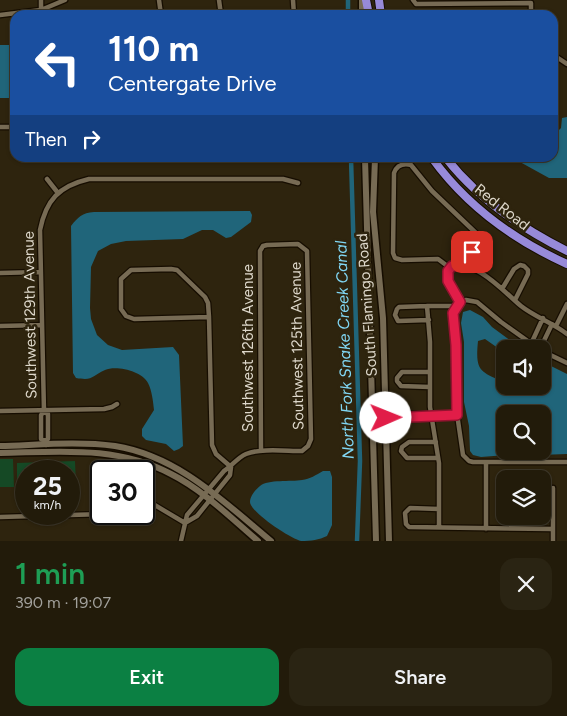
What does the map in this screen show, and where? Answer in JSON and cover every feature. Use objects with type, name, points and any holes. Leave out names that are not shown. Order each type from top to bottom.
[{"type":"highway","name":"Red Road","points":[[436,162],[466,196],[506,230],[540,252],[567,264]]},
{"type":"highway","name":"Red Road","points":[[450,162],[477,192],[514,221],[546,241],[567,251]]},
{"type":"main road","name":"South Flamingo Road","points":[[365,162],[376,541]]},
{"type":"main road","name":"South Flamingo Road","points":[[374,162],[373,212],[383,318],[389,541]]},
{"type":"main road","points":[[0,446],[46,443],[116,446],[152,456],[176,468],[208,489],[271,541]]},
{"type":"main road","points":[[0,453],[75,451],[115,454],[149,464],[172,474],[210,500],[258,541]]},
{"type":"street","points":[[41,0],[41,10],[65,0]]},
{"type":"street","points":[[413,0],[416,4],[531,3],[531,10]]},
{"type":"street","points":[[450,268],[438,259],[402,260],[395,258],[393,253],[394,173],[400,165],[410,165],[432,191],[477,234],[478,242],[464,266]]},
{"type":"street","points":[[47,179],[58,193],[66,186],[89,180],[284,179],[298,184]]},
{"type":"street","name":"Southwest 129th Avenue","points":[[46,443],[48,439],[48,414],[44,411],[40,230],[42,219],[51,200],[58,193]]},
{"type":"street","name":"Southwest 126th Avenue","points":[[261,451],[260,251],[266,244],[298,244],[302,246]]},
{"type":"street","name":"Southwest 125th Avenue","points":[[261,451],[302,451],[312,439],[307,251],[302,246]]},
{"type":"street","points":[[458,304],[448,281],[448,271],[457,265],[478,271],[502,288],[521,306],[567,334]]},
{"type":"street","points":[[502,288],[514,269],[524,266],[528,270],[528,274],[515,300]]},
{"type":"street","points":[[209,317],[134,319],[126,316],[121,309],[121,279],[131,270],[177,270],[205,297],[208,303],[209,317],[212,445],[216,454],[231,467]]},
{"type":"street","points":[[0,273],[41,272]]},
{"type":"street","points":[[428,320],[398,321],[395,312],[399,307],[458,304],[472,300],[526,340]]},
{"type":"street","points":[[458,304],[453,313],[456,345],[457,415],[463,455],[469,461],[567,462]]},
{"type":"street","points":[[545,340],[567,304]]},
{"type":"street","points":[[427,306],[432,415],[438,458],[439,527]]},
{"type":"street","points":[[534,340],[543,318]]},
{"type":"street","points":[[0,326],[42,325]]},
{"type":"street","points":[[551,355],[567,363]]},
{"type":"street","points":[[430,372],[402,372],[397,378],[401,386],[430,387]]},
{"type":"street","points":[[0,411],[104,409],[117,404]]},
{"type":"street","points":[[373,416],[457,415]]},
{"type":"street","points":[[436,442],[409,442],[402,447],[401,451],[408,458],[438,458]]},
{"type":"street","points":[[181,541],[187,515],[224,471],[246,454],[261,451]]},
{"type":"street","points":[[486,462],[486,529]]},
{"type":"street","points":[[185,523],[198,516],[230,475],[231,467]]},
{"type":"street","points":[[552,541],[553,488]]},
{"type":"street","points":[[155,506],[185,523]]},
{"type":"street","points":[[439,509],[410,508],[405,513],[404,520],[410,527],[553,529]]},
{"type":"street","points":[[0,517],[90,514]]},
{"type":"green space","points":[[0,459],[13,459],[14,487],[0,487]]},
{"type":"water","points":[[0,45],[10,45],[10,98],[0,98]]},
{"type":"water","points":[[567,117],[567,178],[549,178],[520,162],[558,162],[558,131],[561,128],[562,118]]},
{"type":"water","points":[[250,211],[252,215],[251,222],[231,237],[226,238],[213,230],[202,230],[183,239],[126,241],[111,244],[98,251],[91,267],[90,308],[91,319],[97,335],[108,345],[122,350],[173,347],[179,355],[183,446],[174,451],[166,444],[146,440],[142,436],[142,429],[154,410],[148,383],[140,375],[116,368],[105,370],[86,379],[76,378],[73,373],[71,226],[81,216],[94,212]]},
{"type":"water","points":[[470,310],[483,317],[492,327],[510,340],[496,340],[496,347],[485,339],[478,341],[477,359],[479,365],[485,373],[496,379],[496,395],[551,395],[551,366],[567,374],[567,454],[551,455],[551,405],[496,405],[496,456],[481,457],[473,455],[470,451],[469,426],[464,402],[464,342],[461,323],[463,312]]},
{"type":"water","points":[[323,471],[330,471],[332,477],[332,525],[327,536],[312,540],[301,541],[296,539],[280,530],[257,512],[250,502],[252,495],[264,484],[297,481],[313,477]]},
{"type":"waterway","name":"North Fork Snake Creek Canal","points":[[348,0],[348,10]]},
{"type":"waterway","name":"North Fork Snake Creek Canal","points":[[351,162],[360,461],[357,541]]},
{"type":"route","points":[[386,418],[457,415],[456,345],[453,313],[460,302],[448,281],[448,271],[452,266],[464,266],[472,252]]}]
